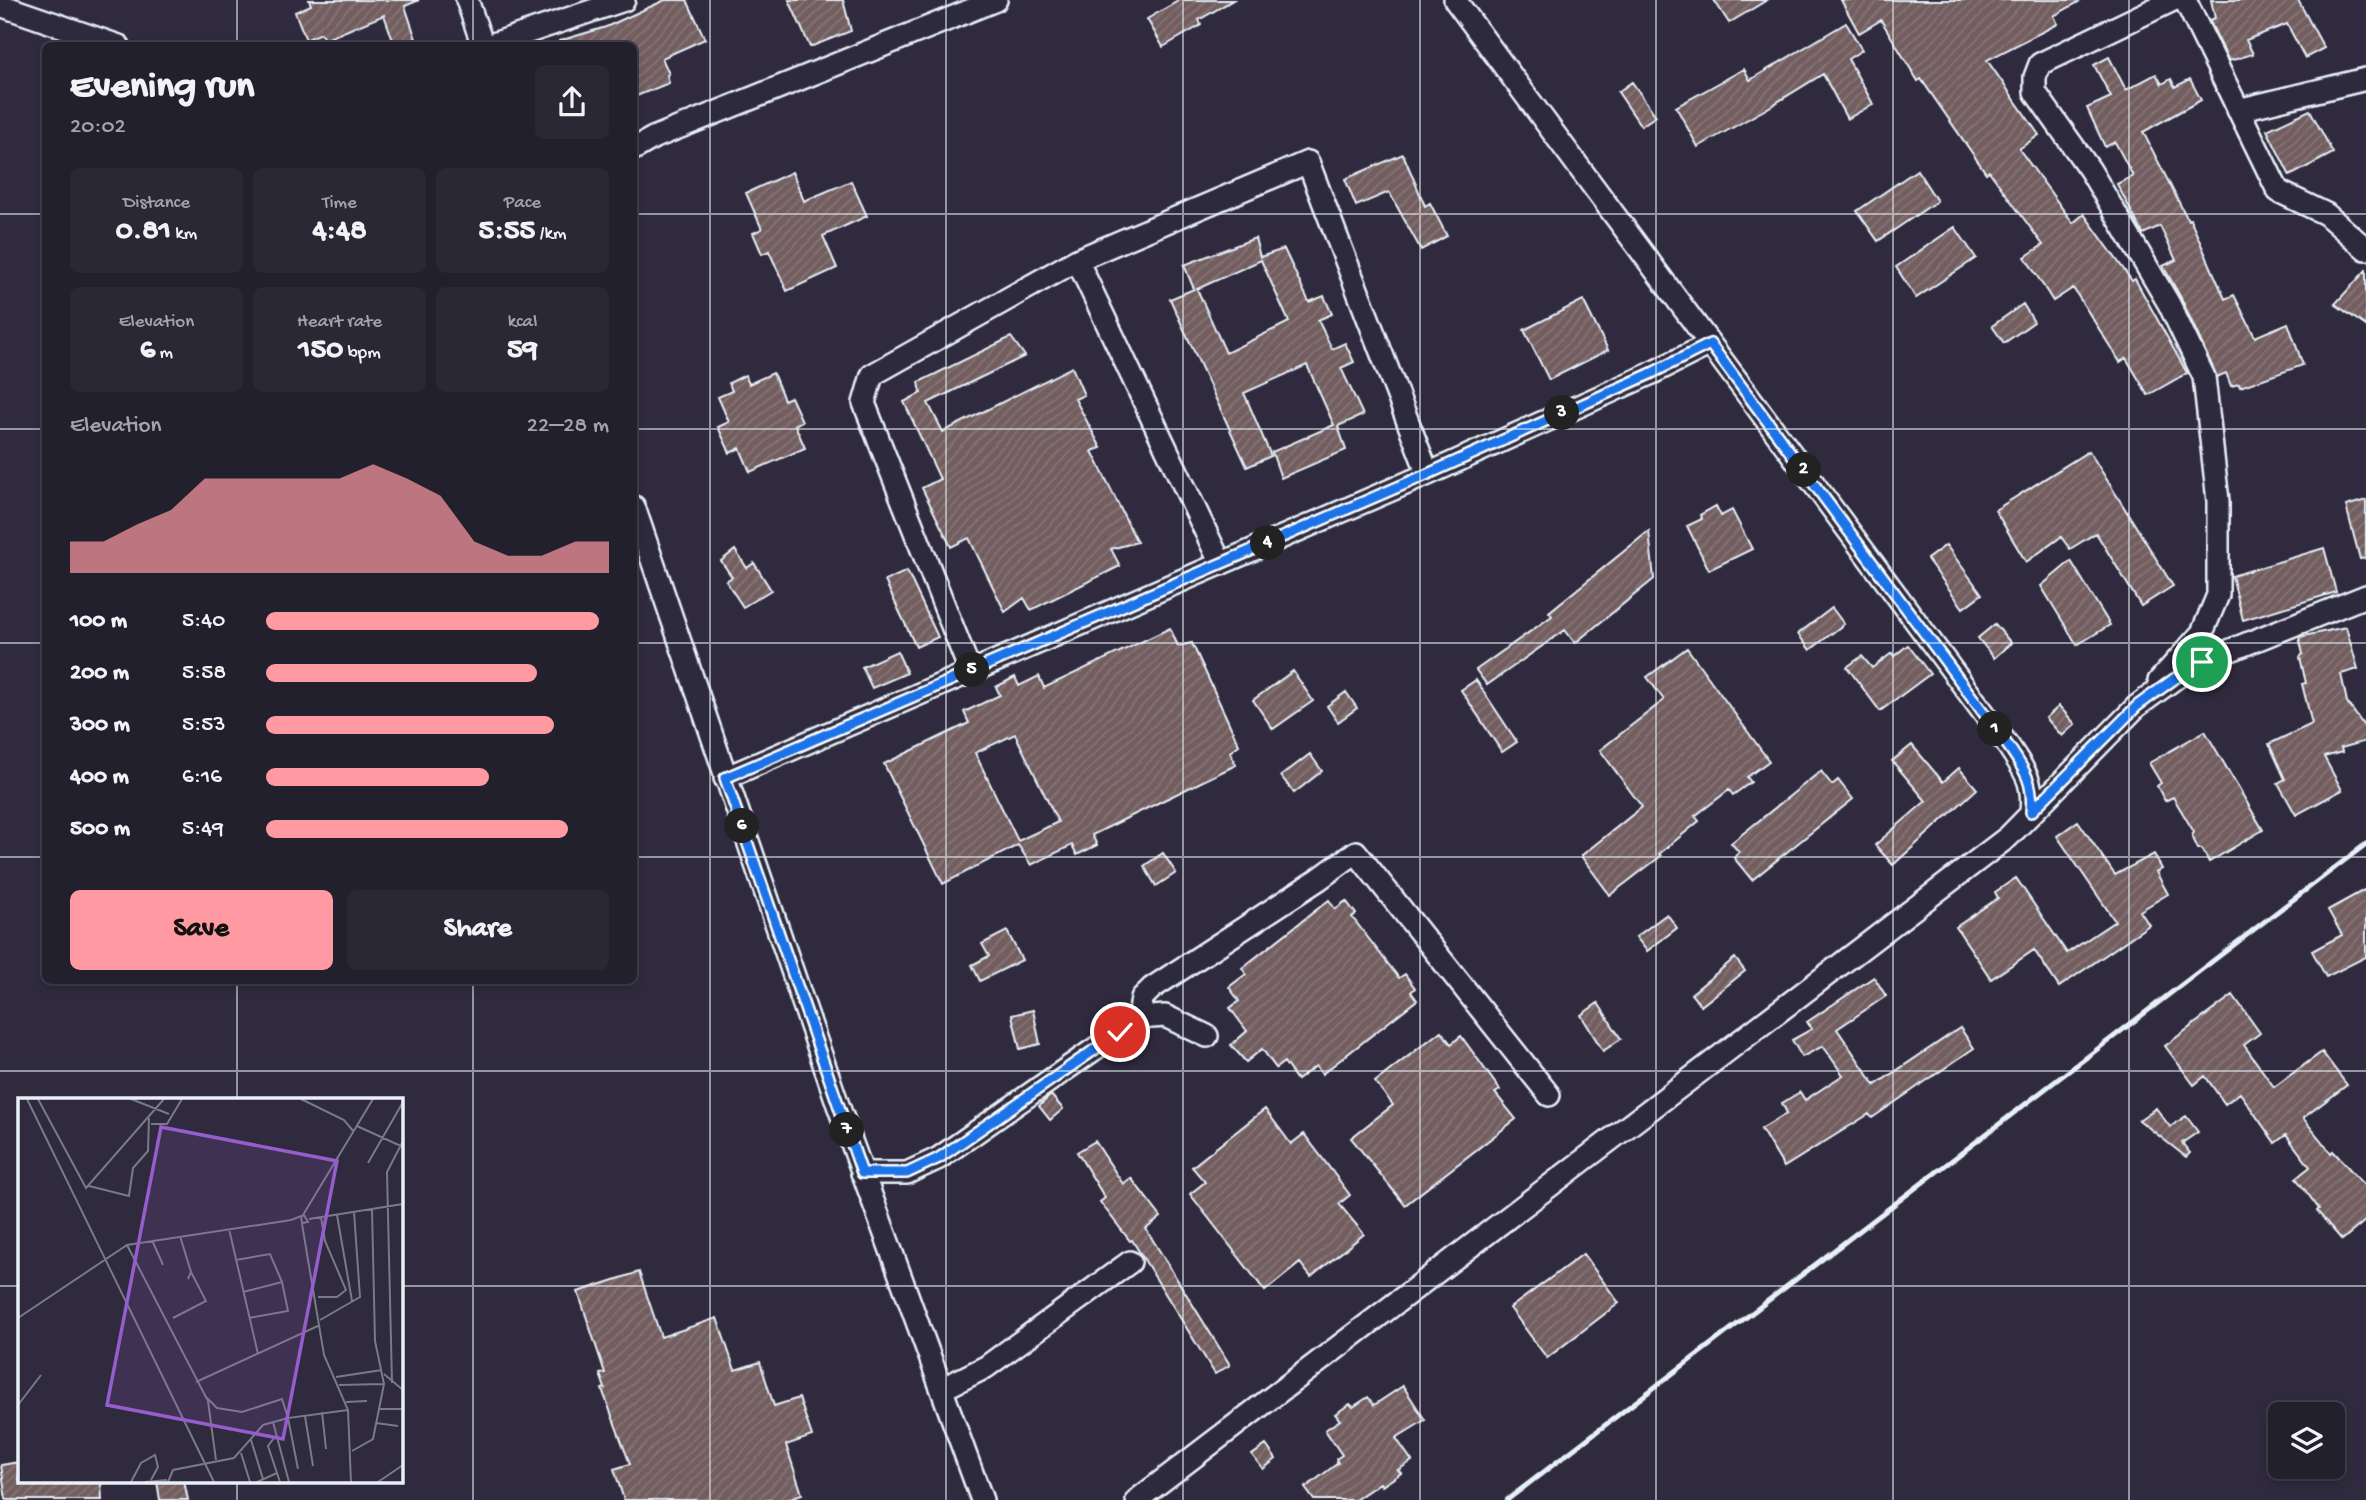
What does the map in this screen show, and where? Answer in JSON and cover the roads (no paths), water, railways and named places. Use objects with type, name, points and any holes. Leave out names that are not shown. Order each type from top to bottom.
[{"type":"street","points":[[467,0],[483,42]]},
{"type":"street","points":[[497,42],[624,0]]},
{"type":"street","points":[[643,140],[996,0]]},
{"type":"street","points":[[1455,0],[2009,747],[2025,772],[2033,793],[2031,812]]},
{"type":"street","points":[[1137,1500],[2008,837],[2137,706],[2202,633],[2218,595],[2218,501],[2204,377],[2163,293],[2090,170],[2035,92],[2035,77],[2040,64],[2174,0]]},
{"type":"street","points":[[2185,0],[2278,191],[2326,214],[2366,249]]},
{"type":"street","points":[[0,5],[107,42]]},
{"type":"street","points":[[2238,110],[2366,79]]},
{"type":"street","points":[[970,671],[864,403],[872,375],[1077,260],[1308,162],[1428,474]]},
{"type":"street","points":[[1077,260],[1221,564]]},
{"type":"street","points":[[725,778],[1428,474],[1650,374],[1710,344]]},
{"type":"street","points":[[637,516],[862,1173],[982,1500]]},
{"type":"street","points":[[2137,706],[2202,662],[2366,596]]},
{"type":"street","points":[[1139,1018],[1142,998],[1152,988],[1356,852],[1549,1096]]},
{"type":"street","points":[[862,1173],[907,1173],[939,1158],[1139,1018],[1165,1016],[1207,1037]]},
{"type":"street","points":[[942,1389],[986,1367],[1130,1262]]},
{"type":"railway","points":[[1507,1500],[2366,844]]}]
